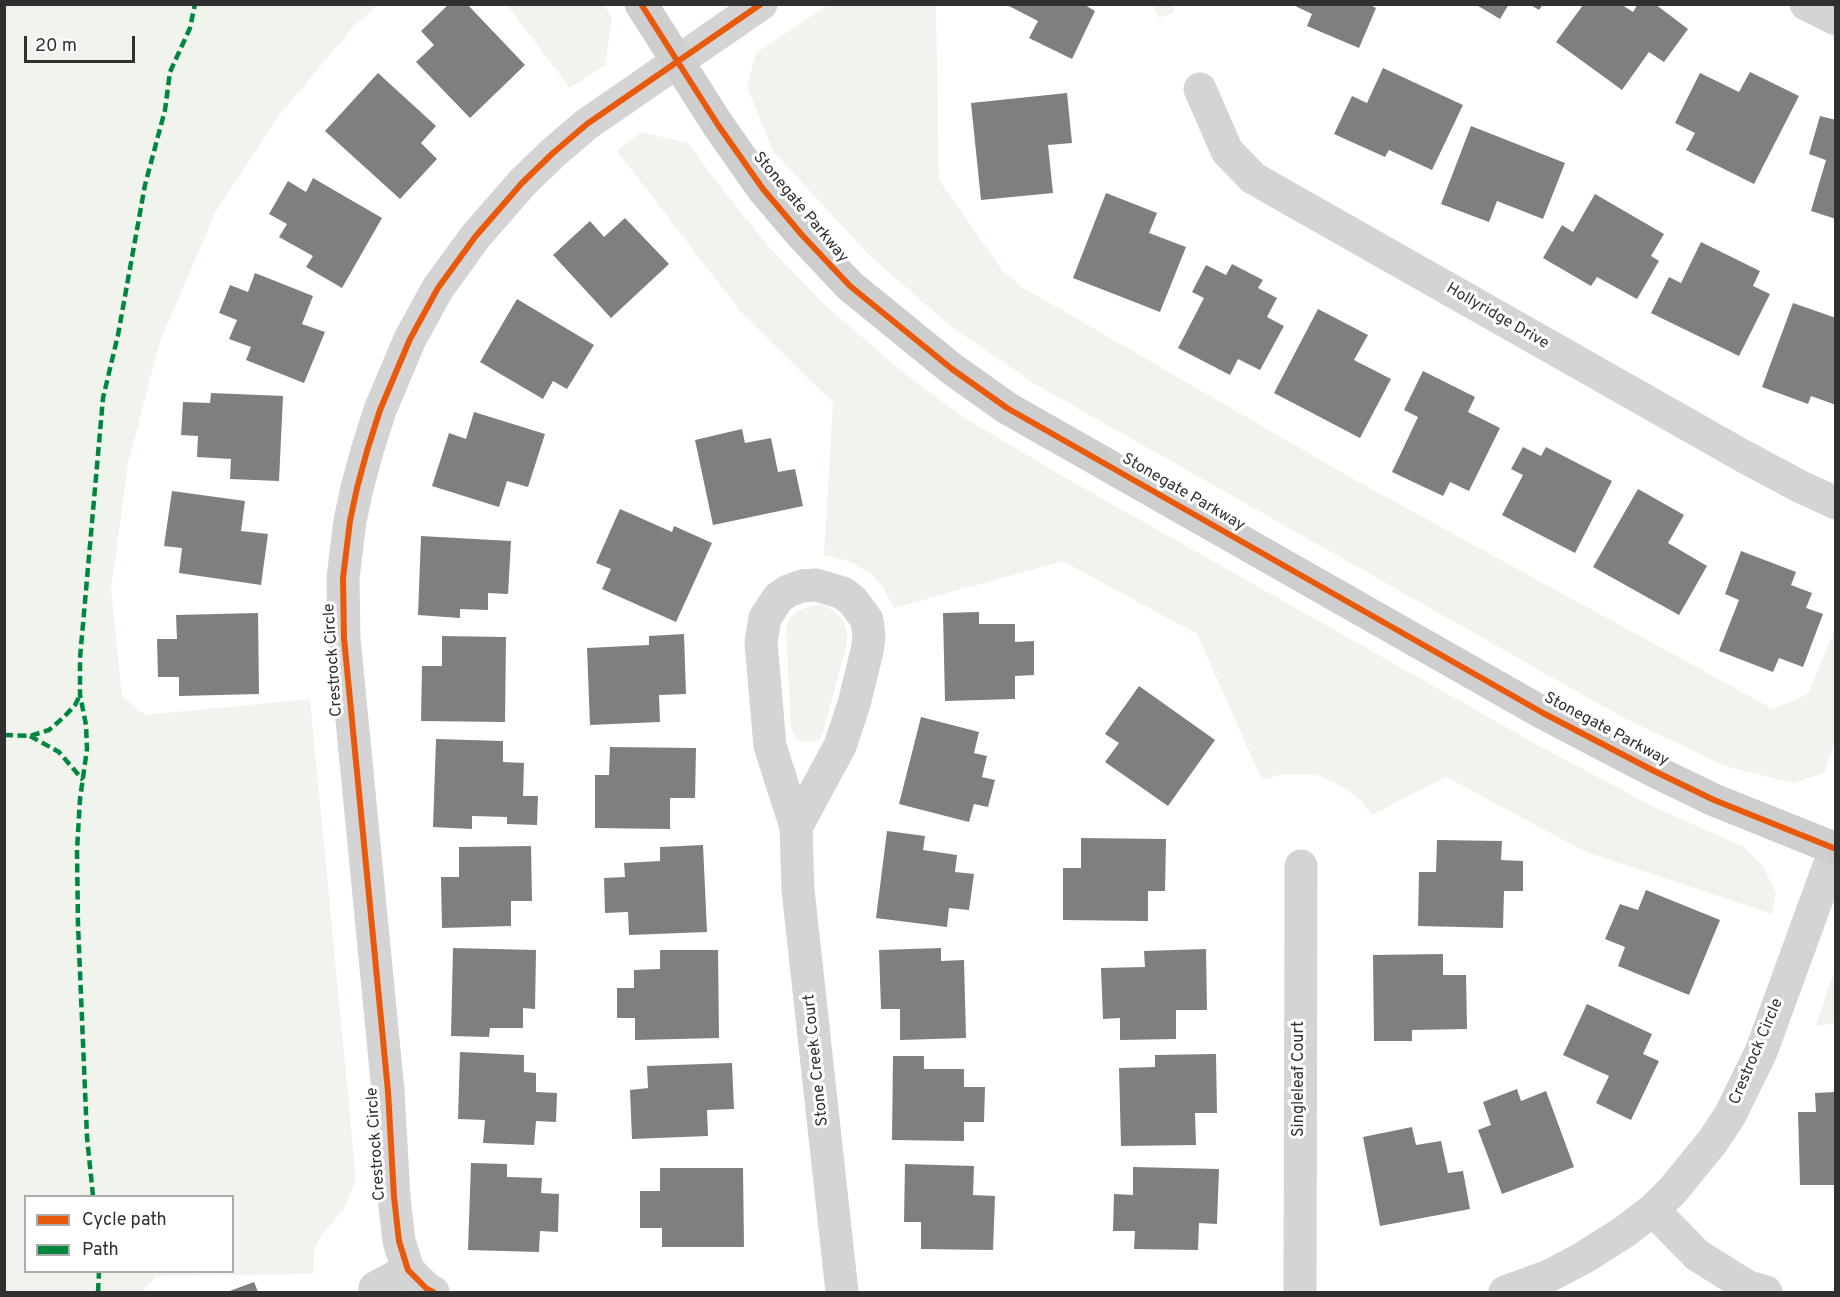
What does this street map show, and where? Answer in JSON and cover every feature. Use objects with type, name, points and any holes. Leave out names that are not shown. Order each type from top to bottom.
[{"type":"street","name":"Stonegate Parkway","points":[[642,4],[677,62],[763,189],[821,257],[879,311],[952,369],[1007,408],[1542,713],[1714,800],[1835,848]]},
{"type":"street","name":"Crestrock Circle","points":[[433,1293],[408,1270],[399,1240],[394,1197],[388,1091],[344,638],[343,578],[350,521],[367,451],[384,400],[410,339],[438,288],[475,237],[522,183],[587,124],[761,4]]},
{"type":"street","points":[[1806,4],[1836,19]]},
{"type":"street","name":"Hollyridge Drive","points":[[1200,89],[1227,151],[1253,178],[1743,456],[1836,503]]},
{"type":"street","name":"Stone Creek Court","points":[[796,827],[840,746],[854,704],[869,636],[867,620],[853,601],[843,592],[816,585],[802,586],[778,598],[765,618],[761,642],[770,746],[796,827],[798,890],[842,1293]]},
{"type":"street","name":"Crestrock Circle","points":[[1505,1293],[1549,1276],[1624,1232],[1653,1210],[1694,1166],[1730,1115],[1761,1052],[1835,848]]},
{"type":"street","name":"Singleleaf Court","points":[[1300,1293],[1301,866]]},
{"type":"street","points":[[1653,1210],[1697,1255],[1748,1287],[1766,1293]]},
{"type":"street","points":[[375,1288],[408,1270]]},
{"type":"shaded area","points":[[5,4],[378,5],[354,26],[277,118],[215,213],[159,344],[128,464],[111,590],[122,696],[145,715],[310,699],[355,1182],[344,1209],[320,1237],[315,1248],[313,1274],[156,1276],[143,1292],[5,1292]]},
{"type":"shaded area","points":[[507,5],[604,5],[612,18],[605,65],[570,88]]},
{"type":"shaded area","points":[[828,5],[936,5],[939,180],[1002,270],[1022,287],[1355,480],[1773,709],[1808,694],[1835,629],[1835,741],[1824,773],[1793,783],[1725,766],[1622,717],[1035,384],[949,325],[868,254],[773,151],[747,87],[756,53]]},
{"type":"shaded area","points":[[1153,5],[1173,5],[1175,12],[1159,18]]},
{"type":"shaded area","points":[[641,132],[688,143],[768,246],[827,307],[909,377],[966,419],[1543,748],[1654,807],[1744,847],[1763,866],[1776,893],[1772,914],[1586,852],[1446,777],[1372,815],[1348,790],[1316,775],[1279,775],[1262,780],[1197,634],[1063,561],[894,608],[873,575],[849,561],[824,555],[833,403],[741,312],[617,151]]},
{"type":"shaded area","points":[[823,605],[843,620],[847,632],[847,644],[820,739],[803,742],[795,738],[791,727],[786,629],[790,618],[800,610]]},
{"type":"shaded area","points":[[1835,968],[1835,1023],[1816,1026]]},
{"type":"building","points":[[449,4],[467,4],[525,65],[470,118],[416,62],[434,45],[421,31]]},
{"type":"building","points":[[1005,4],[1083,4],[1095,11],[1072,59],[1029,38],[1038,21]]},
{"type":"building","points":[[1291,4],[1368,4],[1376,8],[1359,48],[1307,26],[1312,14]]},
{"type":"building","points":[[1475,4],[1509,4],[1500,19]]},
{"type":"building","points":[[1529,4],[1543,4],[1539,10]]},
{"type":"building","points":[[1638,4],[1655,4],[1688,29],[1664,62],[1649,52],[1622,90],[1556,42],[1583,5],[1622,5],[1633,12]]},
{"type":"building","points":[[1383,68],[1463,105],[1432,170],[1389,150],[1385,157],[1334,134],[1352,96],[1367,103]]},
{"type":"building","points":[[1750,72],[1799,96],[1754,184],[1686,150],[1695,133],[1675,123],[1700,73],[1739,92]]},
{"type":"building","points":[[378,73],[436,126],[421,143],[437,159],[400,199],[325,131]]},
{"type":"building","points":[[1067,93],[1072,143],[1048,145],[1053,193],[981,200],[971,103]]},
{"type":"building","points":[[1820,116],[1836,120],[1836,219],[1811,211],[1826,160],[1809,154]]},
{"type":"building","points":[[1471,126],[1565,163],[1543,219],[1497,201],[1489,222],[1441,204]]},
{"type":"building","points":[[313,178],[382,218],[342,288],[306,267],[313,256],[279,237],[287,224],[269,214],[288,181],[306,192]]},
{"type":"building","points":[[1106,193],[1157,213],[1149,233],[1186,247],[1160,312],[1073,278]]},
{"type":"building","points":[[1595,194],[1664,234],[1651,256],[1659,261],[1637,299],[1597,277],[1591,286],[1543,258],[1562,225],[1573,232]]},
{"type":"building","points":[[625,218],[669,264],[611,318],[553,255],[590,221],[604,237]]},
{"type":"building","points":[[1701,242],[1760,271],[1753,286],[1770,294],[1739,356],[1651,313],[1669,277],[1681,283]]},
{"type":"building","points":[[1232,264],[1263,280],[1258,288],[1277,298],[1267,317],[1284,326],[1260,370],[1238,359],[1230,375],[1178,348],[1204,298],[1192,292],[1206,265],[1226,275]]},
{"type":"building","points":[[255,273],[313,296],[302,324],[325,332],[304,383],[246,360],[251,347],[229,339],[237,320],[219,313],[230,285],[248,292]]},
{"type":"building","points":[[517,299],[594,345],[567,389],[553,381],[543,399],[480,362]]},
{"type":"building","points":[[1793,303],[1836,318],[1836,405],[1811,396],[1808,404],[1762,387]]},
{"type":"building","points":[[1318,309],[1368,335],[1354,360],[1391,379],[1360,438],[1274,393]]},
{"type":"building","points":[[1423,371],[1475,397],[1468,412],[1500,428],[1469,491],[1450,482],[1443,496],[1392,472],[1418,417],[1404,410]]},
{"type":"building","points":[[211,393],[283,396],[279,481],[230,479],[231,459],[197,457],[198,436],[181,435],[183,402],[210,403]]},
{"type":"building","points":[[474,412],[545,434],[528,487],[507,481],[499,507],[432,486],[449,433],[466,439]]},
{"type":"building","points":[[742,429],[745,443],[771,438],[778,472],[795,469],[803,506],[713,525],[695,440]]},
{"type":"building","points":[[1523,447],[1541,456],[1546,447],[1612,481],[1575,553],[1502,515],[1523,475],[1511,469]]},
{"type":"building","points":[[1638,489],[1684,515],[1668,543],[1707,566],[1679,615],[1593,567]]},
{"type":"building","points":[[172,491],[245,501],[241,531],[268,534],[261,585],[179,573],[182,548],[164,546]]},
{"type":"building","points":[[620,509],[672,532],[674,526],[712,543],[676,622],[602,589],[611,569],[596,563]]},
{"type":"building","points":[[421,536],[511,541],[508,594],[488,593],[488,610],[460,609],[460,618],[418,615]]},
{"type":"building","points":[[1741,551],[1796,572],[1791,585],[1812,593],[1806,608],[1823,614],[1803,667],[1779,658],[1773,672],[1719,651],[1739,600],[1725,594]]},
{"type":"building","points":[[979,612],[979,624],[1015,624],[1015,642],[1034,641],[1034,675],[1015,676],[1015,699],[945,701],[943,613]]},
{"type":"building","points":[[258,613],[259,694],[179,696],[179,677],[158,677],[157,639],[177,639],[176,615]]},
{"type":"building","points":[[684,634],[686,694],[659,695],[660,722],[590,725],[587,648],[649,645],[649,636]]},
{"type":"building","points":[[442,636],[506,637],[505,722],[421,721],[422,666],[442,666]]},
{"type":"building","points":[[1139,686],[1215,740],[1168,806],[1105,762],[1119,743],[1105,734]]},
{"type":"building","points":[[921,717],[979,732],[974,753],[987,756],[982,777],[995,780],[988,807],[974,804],[969,822],[899,804]]},
{"type":"building","points":[[436,739],[503,741],[503,762],[524,763],[523,796],[538,796],[537,825],[507,824],[507,817],[472,816],[472,829],[433,827]]},
{"type":"building","points":[[610,747],[696,748],[695,798],[670,798],[670,829],[595,828],[595,775],[609,775]]},
{"type":"building","points":[[887,831],[925,836],[923,850],[957,855],[955,872],[974,874],[969,910],[949,908],[947,927],[876,918]]},
{"type":"building","points":[[1081,838],[1166,839],[1165,891],[1148,891],[1148,921],[1063,920],[1063,868],[1081,868]]},
{"type":"building","points":[[1437,840],[1502,841],[1501,860],[1523,861],[1523,891],[1504,891],[1503,928],[1418,926],[1419,872],[1436,872]]},
{"type":"building","points":[[703,845],[707,932],[629,935],[628,912],[605,913],[604,878],[625,877],[624,863],[660,861],[660,847]]},
{"type":"building","points":[[531,846],[532,901],[511,901],[511,926],[442,928],[441,877],[459,877],[459,847]]},
{"type":"building","points":[[1646,890],[1720,920],[1689,995],[1618,966],[1625,947],[1605,939],[1620,904],[1638,910]]},
{"type":"building","points":[[453,948],[536,950],[535,1009],[523,1008],[523,1028],[490,1028],[489,1037],[451,1036]]},
{"type":"building","points":[[941,948],[941,961],[964,960],[966,1038],[900,1040],[900,1009],[881,1009],[879,950]]},
{"type":"building","points":[[1206,949],[1207,1010],[1176,1010],[1176,1039],[1120,1040],[1120,1018],[1103,1019],[1101,968],[1145,967],[1144,951]]},
{"type":"building","points":[[660,950],[718,950],[719,1038],[635,1040],[635,1018],[617,1018],[617,988],[634,988],[634,970],[660,969]]},
{"type":"building","points":[[1443,954],[1443,975],[1466,975],[1467,1029],[1412,1030],[1412,1041],[1374,1041],[1373,955]]},
{"type":"building","points":[[1587,1004],[1652,1034],[1643,1054],[1659,1061],[1631,1120],[1596,1103],[1609,1076],[1563,1055]]},
{"type":"building","points":[[460,1052],[524,1055],[524,1072],[536,1073],[536,1092],[557,1093],[556,1122],[536,1121],[534,1145],[483,1143],[485,1120],[458,1119]]},
{"type":"building","points":[[1216,1054],[1217,1113],[1195,1113],[1196,1145],[1121,1146],[1119,1068],[1155,1067],[1155,1055]]},
{"type":"building","points":[[893,1056],[924,1056],[924,1069],[964,1069],[964,1087],[985,1087],[984,1122],[964,1122],[964,1141],[892,1140]]},
{"type":"building","points":[[732,1063],[734,1109],[707,1110],[708,1136],[632,1139],[630,1090],[648,1088],[647,1066]]},
{"type":"building","points":[[1517,1089],[1521,1101],[1546,1091],[1574,1167],[1502,1194],[1478,1130],[1491,1125],[1483,1102]]},
{"type":"building","points":[[1836,1092],[1836,1185],[1800,1185],[1798,1112],[1816,1112],[1815,1093]]},
{"type":"building","points":[[1412,1127],[1416,1145],[1441,1141],[1448,1173],[1463,1171],[1470,1209],[1380,1226],[1363,1137]]},
{"type":"building","points":[[471,1163],[507,1164],[507,1177],[542,1178],[541,1193],[559,1194],[558,1232],[540,1231],[539,1252],[468,1250]]},
{"type":"building","points":[[905,1164],[974,1166],[973,1195],[995,1196],[993,1250],[921,1249],[921,1222],[904,1222]]},
{"type":"building","points":[[1133,1167],[1219,1169],[1217,1224],[1199,1223],[1198,1250],[1134,1249],[1135,1231],[1113,1231],[1114,1194],[1133,1195]]},
{"type":"building","points":[[660,1168],[743,1168],[744,1247],[662,1247],[662,1228],[640,1228],[640,1191],[660,1191]]},
{"type":"building","points":[[254,1282],[258,1292],[227,1292]]},
{"type":"marked path","points":[[93,1195],[87,1137],[78,925],[77,850],[80,799],[87,749],[86,725],[80,695],[80,658],[103,398],[118,335],[145,185],[165,110],[170,72],[190,28],[195,4]]},
{"type":"marked path","points":[[4,735],[30,736],[49,730],[75,705],[80,695]]},
{"type":"marked path","points":[[30,736],[59,752],[83,780]]},
{"type":"marked path","points":[[98,1292],[99,1273]]},
{"type":"cycle path","points":[[641,4],[718,125],[763,189],[802,235],[850,286],[952,369],[1007,408],[1543,713],[1714,800],[1836,849]]},
{"type":"cycle path","points":[[433,1292],[408,1270],[399,1241],[394,1197],[388,1091],[344,638],[343,578],[350,521],[357,488],[380,410],[410,339],[438,288],[475,237],[522,183],[587,124],[761,4]]}]
